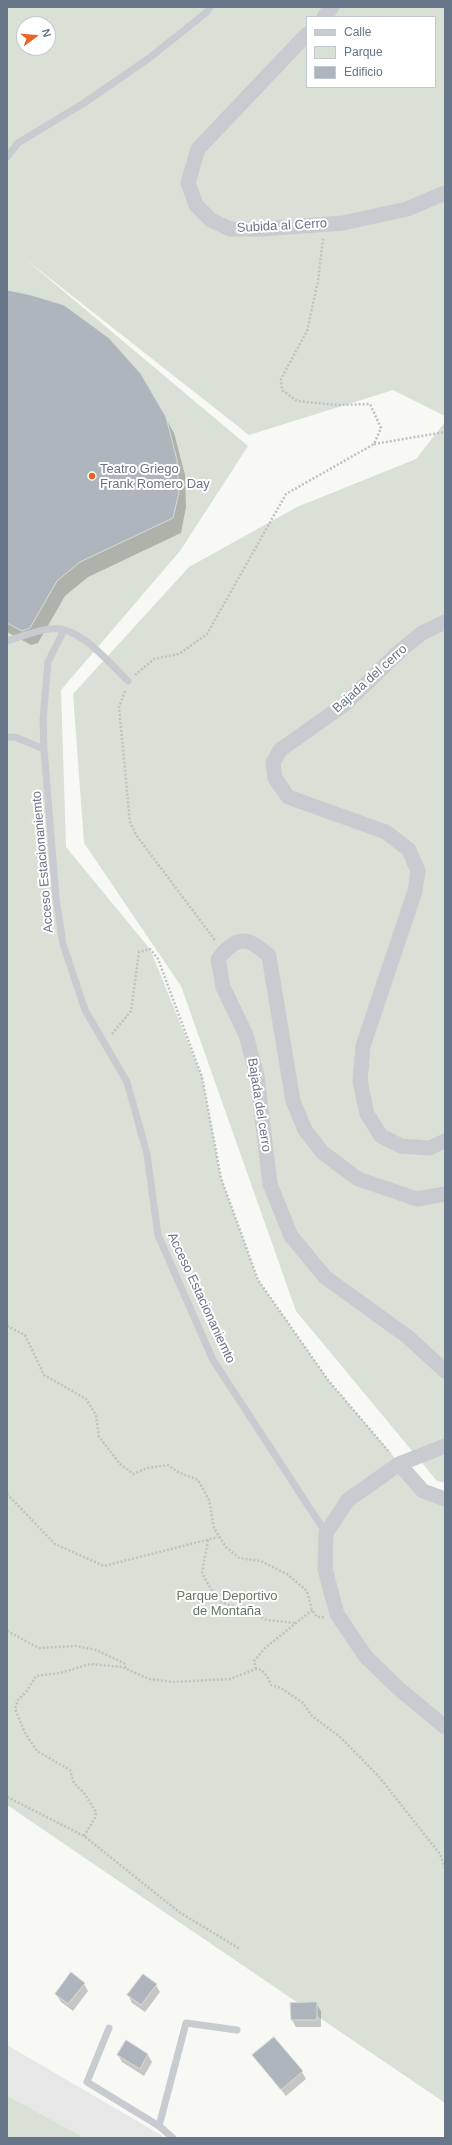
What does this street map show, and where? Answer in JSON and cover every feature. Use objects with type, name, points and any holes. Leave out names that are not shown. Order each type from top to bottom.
[{"type":"street","points":[[325,16],[332,7]]},
{"type":"street","name":"Subida al Cerro","points":[[306,35],[198,149],[188,183],[196,205],[211,220],[230,229],[262,229],[343,223],[407,209],[445,193]]},
{"type":"street","name":"Bajada del cerro","points":[[445,622],[417,637],[345,704],[280,750],[273,763],[275,778],[288,797],[386,832],[409,850],[418,871],[415,891],[363,1046],[360,1081],[367,1114],[381,1136],[401,1146],[429,1148],[445,1141]]},
{"type":"street","points":[[223,952],[228,947],[240,941],[255,943],[269,956],[293,1101],[306,1130],[322,1152],[358,1179],[395,1192],[417,1199],[445,1194]]},
{"type":"street","name":"Bajada del cerro","points":[[223,952],[218,959],[223,986],[246,1035],[256,1076],[270,1184],[291,1236],[325,1277],[408,1337],[445,1371]]},
{"type":"street","points":[[445,1446],[399,1464],[348,1500],[326,1533],[325,1569],[337,1614],[366,1657],[398,1688],[445,1727]]},
{"type":"street","points":[[399,1464],[423,1491],[445,1499]]},
{"type":"lane","points":[[7,157],[18,143],[84,103],[148,59],[207,12],[210,7]]},
{"type":"lane","points":[[7,641],[50,629],[64,630],[89,642],[128,681]]},
{"type":"lane","name":"Acceso Estacionaniemto","points":[[64,630],[48,662],[43,720],[56,898],[63,944],[85,1010],[127,1082],[147,1154],[158,1235],[213,1360],[326,1533]]},
{"type":"lane","points":[[7,737],[15,737],[44,749]]},
{"type":"lane","points":[[159,2126],[186,2023],[237,2030]]},
{"type":"lane","points":[[109,2028],[87,2082],[159,2126],[173,2138]]},
{"type":"path","points":[[325,224],[318,281],[307,331],[281,379],[282,390],[297,401],[337,405],[370,404],[381,428],[374,444]]},
{"type":"path","points":[[223,952],[136,835],[130,822],[119,708],[128,681],[154,659],[179,654],[207,634],[286,494],[374,444],[445,432]]},
{"type":"path","points":[[104,1043],[132,1011],[139,952],[150,949],[158,959],[202,1077],[221,1178],[258,1280],[328,1380],[399,1464]]},
{"type":"path","points":[[7,1326],[25,1335],[44,1375],[86,1399],[96,1415],[99,1437],[121,1465],[133,1474],[147,1468],[168,1465],[178,1472],[198,1480],[210,1500],[214,1528],[218,1537],[226,1547],[239,1558],[261,1561],[287,1574],[307,1591],[312,1610],[317,1617],[321,1618],[337,1614]]},
{"type":"path","points":[[7,1494],[55,1544],[104,1566],[218,1537]]},
{"type":"path","points":[[208,1540],[202,1573],[217,1600],[267,1620],[296,1623]]},
{"type":"path","points":[[256,1669],[254,1661],[265,1648],[312,1610]]},
{"type":"path","points":[[7,1631],[39,1648],[76,1646],[96,1650],[124,1663],[126,1669]]},
{"type":"path","points":[[84,1836],[96,1818],[96,1812],[84,1793],[74,1783],[70,1770],[37,1751],[25,1733],[15,1709],[18,1700],[26,1692],[36,1676],[60,1673],[90,1664],[126,1669],[149,1678],[173,1682],[230,1679],[256,1669],[262,1670],[271,1685],[281,1688],[303,1703],[312,1716],[339,1736],[380,1778],[440,1854],[445,1868]]},
{"type":"path","points":[[7,1797],[84,1836],[179,1912],[240,1949]]},
{"type":"shaded area","points":[[7,2045],[161,2135],[165,2138],[7,2138]]},
{"type":"green space","name":"Parque Deportivo de Montaña","points":[[7,7],[445,7],[445,416],[393,390],[249,435],[24,258],[248,446],[180,551],[61,690],[66,847],[150,949],[202,1077],[221,1178],[258,1280],[328,1380],[423,1491],[445,1499],[445,2103],[7,1805]]},
{"type":"green space","points":[[445,422],[445,1483],[437,1481],[296,1311],[181,986],[84,843],[73,694],[189,567],[297,507],[416,459]]},
{"type":"green space","points":[[7,2096],[81,2136],[80,2138],[7,2138]]},
{"type":"building","name":"Teatro Griego Frank Romero Day","points":[[7,290],[31,295],[64,305],[109,338],[141,374],[166,417],[177,460],[179,492],[173,518],[80,562],[57,581],[30,628],[22,631],[7,623]]},
{"type":"building","points":[[71,1972],[85,1983],[68,2004],[55,1994]]},
{"type":"building","points":[[143,1974],[157,1984],[141,2005],[127,1995]]},
{"type":"building","points":[[317,2002],[317,2020],[291,2020],[290,2003]]},
{"type":"building","points":[[274,2037],[303,2071],[281,2090],[252,2055]]},
{"type":"building","points":[[126,2040],[148,2054],[140,2069],[117,2055]]},
{"type":"place","name":"Teatro Griego Frank Romero Day","points":[[92,476]]}]
